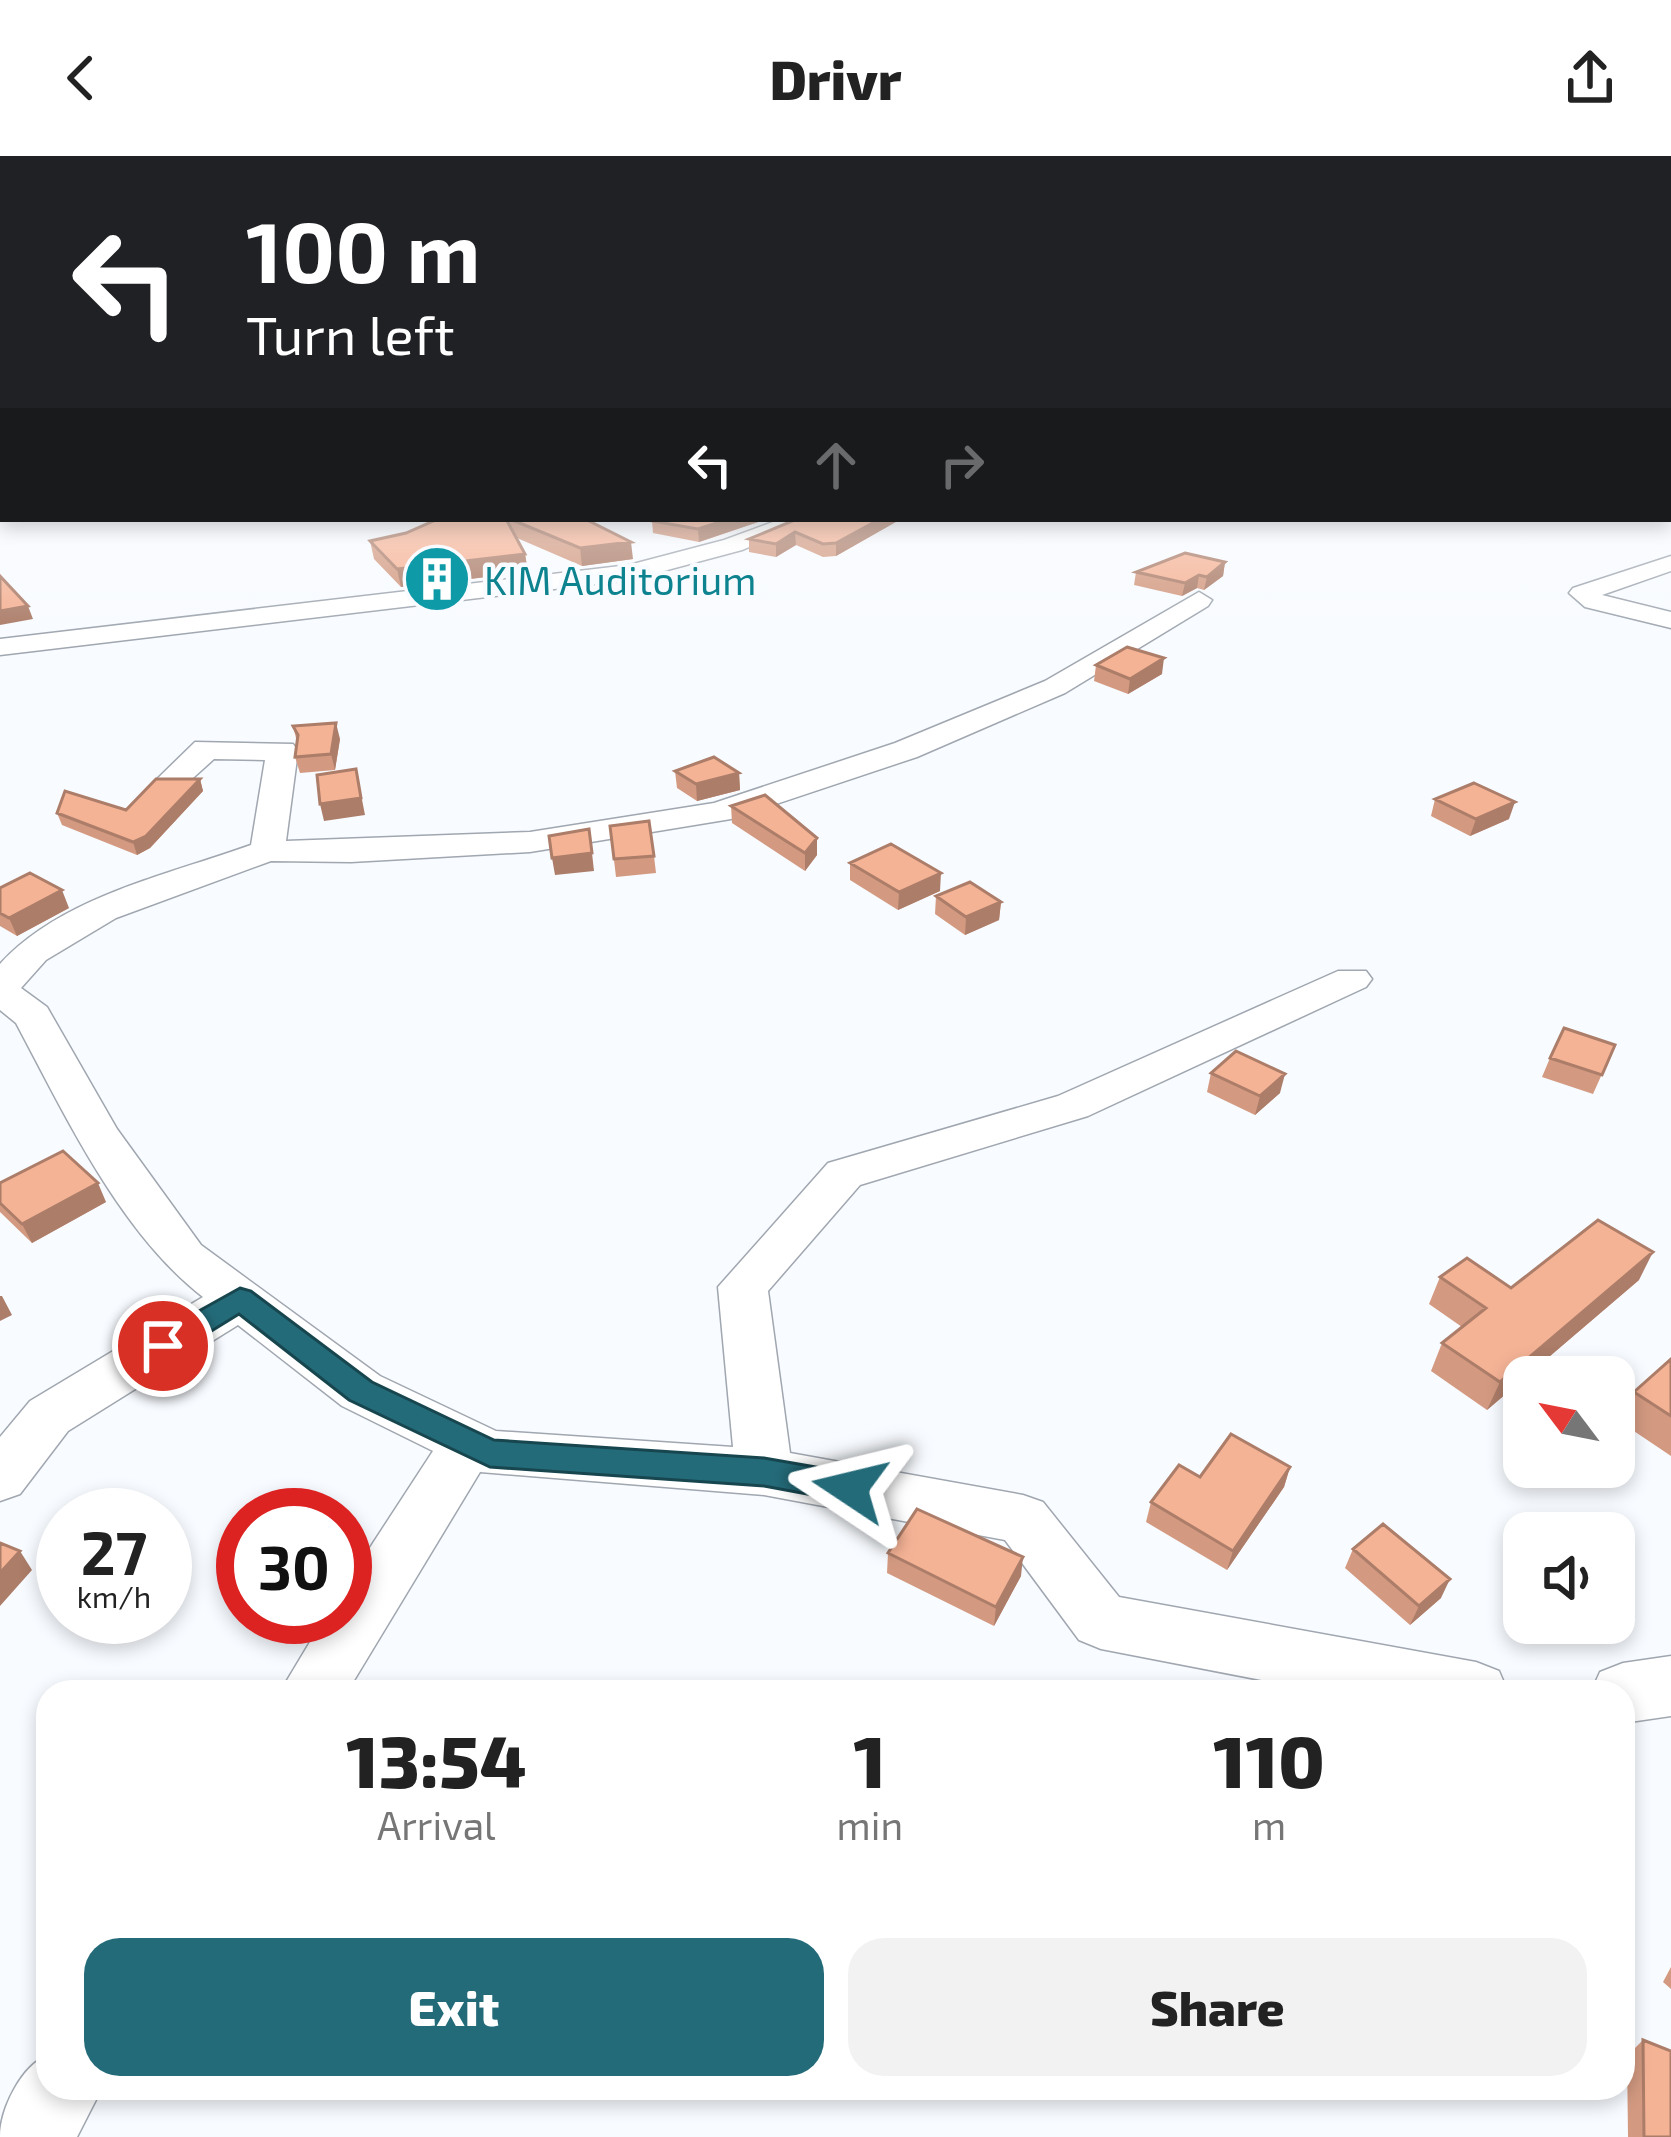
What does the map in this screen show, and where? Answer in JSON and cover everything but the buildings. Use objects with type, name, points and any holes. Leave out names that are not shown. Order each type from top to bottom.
[{"type":"street","points":[[0,647],[630,572],[733,545],[795,522]]},
{"type":"street","points":[[1671,563],[1582,593],[1616,608],[1671,620]]},
{"type":"street","points":[[1199,600],[1055,687],[906,750],[719,812],[530,842],[351,852],[267,851],[103,910],[32,952],[0,990],[33,1016],[98,1135],[184,1257],[361,1391],[468,1457],[764,1472],[1023,1520],[1101,1621],[1413,1680]]},
{"type":"street","points":[[172,780],[206,749],[282,752],[267,851]]},
{"type":"street","points":[[764,1472],[743,1287],[844,1174],[1073,1106],[1352,980]]},
{"type":"street","points":[[0,1478],[49,1416],[240,1299]]},
{"type":"street","points":[[320,1680],[468,1457]]},
{"type":"street","points":[[1635,1691],[1671,1686]]},
{"type":"street","points":[[32,2137],[55,2100]]},
{"type":"place","name":"KIM Auditorium","points":[[437,579]]},
{"type":"route","points":[[163,1346],[240,1299],[361,1391],[490,1454],[764,1472],[850,1488]]}]
